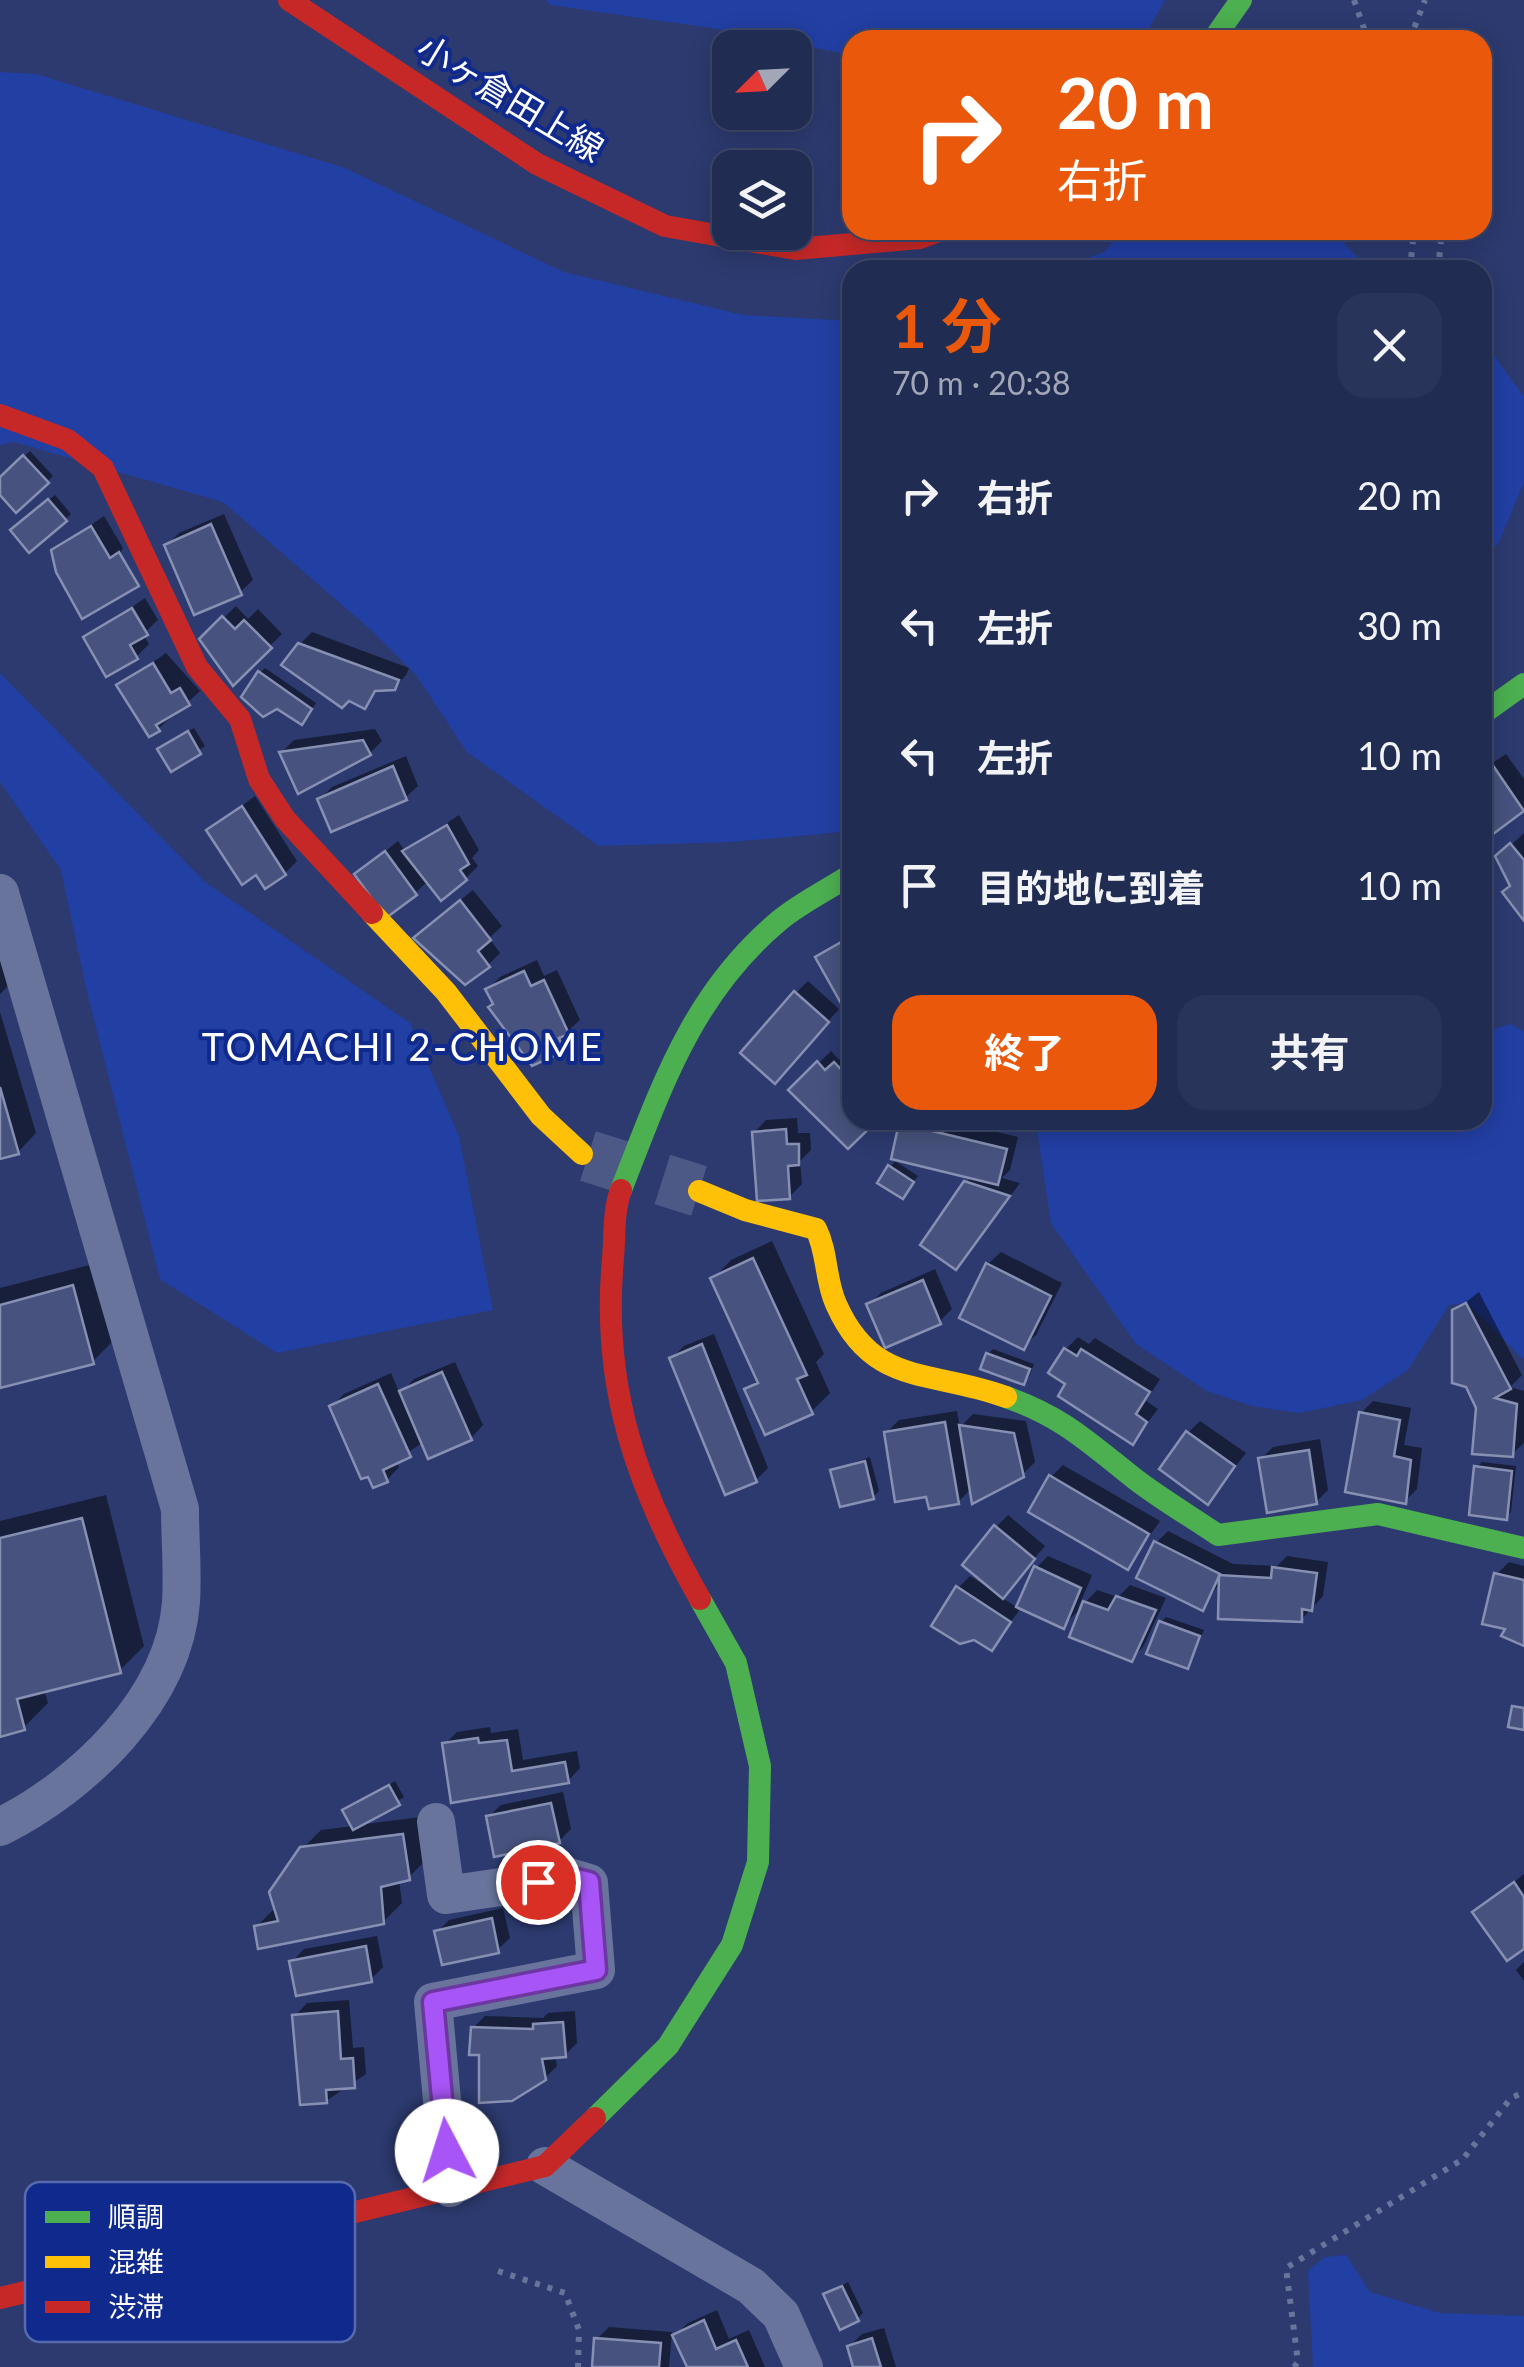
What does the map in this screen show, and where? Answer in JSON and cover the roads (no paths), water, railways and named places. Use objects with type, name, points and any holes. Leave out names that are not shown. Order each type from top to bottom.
[{"type":"street","name":"小ヶ倉田上線","points":[[290,0],[537,164],[664,226],[795,249],[897,240]]},
{"type":"street","points":[[1220,30],[1241,0]]},
{"type":"street","points":[[0,415],[68,440],[103,468],[198,667],[240,718],[259,779],[285,818],[446,992],[541,1116],[582,1154]]},
{"type":"street","points":[[1492,707],[1524,684]]},
{"type":"street","points":[[355,2211],[544,2166],[668,2046],[732,1945],[758,1862],[760,1766],[748,1700],[736,1663],[677,1559],[636,1466],[615,1394],[610,1288],[618,1199],[677,1047],[717,987],[780,920],[842,880]]},
{"type":"street","points":[[0,893],[180,1510],[181,1606],[159,1676],[117,1741],[40,1807],[0,1827]]},
{"type":"street","points":[[699,1191],[745,1210],[816,1230],[824,1242],[830,1290],[871,1358],[886,1368],[1010,1394],[1051,1413],[1092,1440],[1134,1479],[1218,1536],[1378,1514],[1524,1548]]},
{"type":"street","points":[[436,1822],[446,1895],[568,1877],[589,1882],[596,1970],[433,2002],[450,2188]]},
{"type":"street","points":[[544,2166],[751,2286],[781,2316],[804,2367]]},
{"type":"street","points":[[0,2298],[25,2292]]},
{"type":"tunnel","points":[[588,1156],[699,1191]]},
{"type":"district","name":"TOMACHI 2-CHOME","points":[[403,1048]]}]
